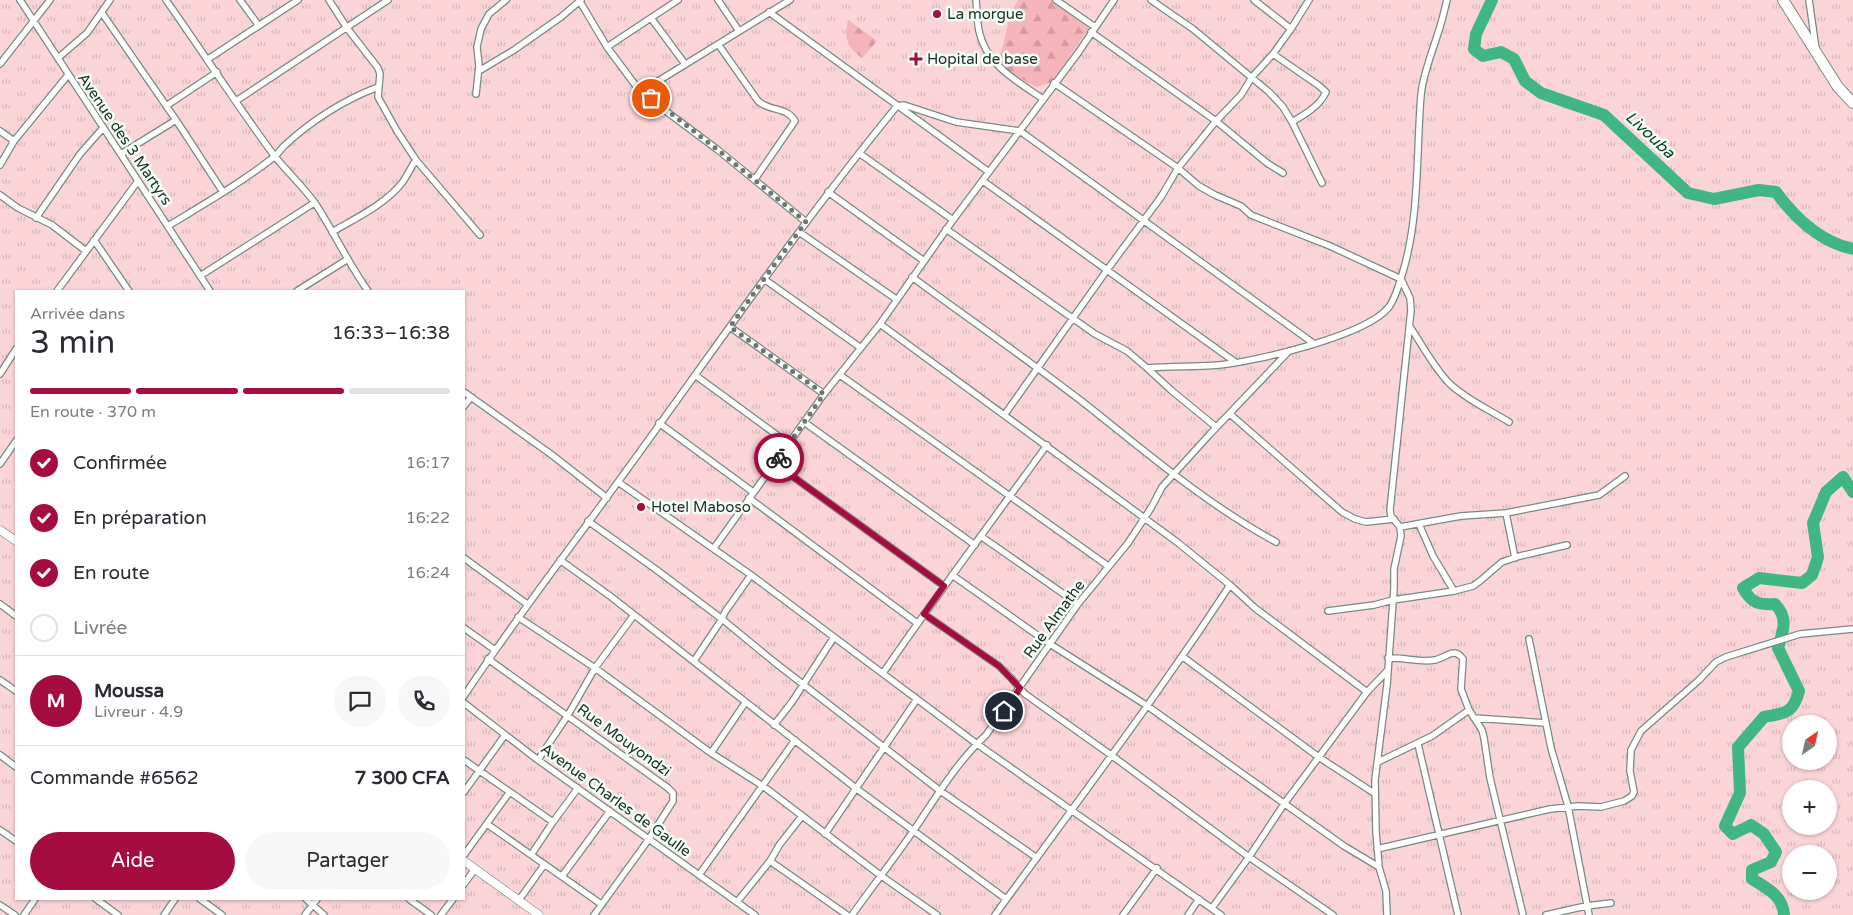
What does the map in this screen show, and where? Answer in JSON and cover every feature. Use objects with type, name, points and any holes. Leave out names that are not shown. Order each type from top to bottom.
[{"type":"highway","points":[[1783,0],[1838,86],[1853,103]]},
{"type":"street","name":"Avenue des 3 Martyrs","points":[[20,0],[68,75],[91,106],[103,128],[209,290]]},
{"type":"street","points":[[0,64],[50,0]]},
{"type":"street","points":[[58,58],[87,33],[110,0]]},
{"type":"street","points":[[166,0],[275,156],[297,180],[314,203],[356,275],[367,290]]},
{"type":"street","points":[[240,0],[259,26]]},
{"type":"street","points":[[208,60],[298,0]]},
{"type":"street","points":[[329,0],[378,68],[380,74],[378,97],[416,160],[480,236]]},
{"type":"street","points":[[236,101],[388,0]]},
{"type":"street","points":[[479,71],[514,50],[561,17],[580,0],[607,47],[636,86],[755,179],[806,222]]},
{"type":"street","points":[[607,47],[678,0]]},
{"type":"street","points":[[718,0],[738,31]]},
{"type":"street","points":[[642,91],[788,0]]},
{"type":"street","points":[[976,0],[979,30],[983,45],[992,60],[1011,78],[1043,99]]},
{"type":"street","points":[[1056,0],[1282,173]]},
{"type":"street","points":[[714,548],[824,394],[880,324],[953,220],[1078,53],[1114,0]]},
{"type":"street","points":[[1151,0],[1193,29],[1269,92],[1292,122],[1322,184]]},
{"type":"street","points":[[1254,0],[1291,28]]},
{"type":"street","points":[[1005,414],[1072,318],[1162,197],[1178,168],[1216,121],[1241,95],[1252,77],[1273,54],[1308,0]]},
{"type":"street","points":[[1147,368],[1190,367],[1235,362],[1290,350],[1371,322],[1380,315],[1394,298],[1401,279],[1414,222],[1422,94],[1446,0]]},
{"type":"street","points":[[1809,0],[1816,53]]},
{"type":"street","points":[[476,94],[479,71],[477,46],[481,30],[489,14],[504,1]]},
{"type":"street","points":[[769,12],[989,172]]},
{"type":"street","points":[[102,13],[223,192]]},
{"type":"street","points":[[651,18],[685,64]]},
{"type":"street","points":[[718,44],[758,101],[762,105],[780,108],[787,112],[795,121],[755,179]]},
{"type":"street","points":[[1273,54],[1326,92],[1323,98],[1306,114],[1292,122]]},
{"type":"street","points":[[166,106],[217,72]]},
{"type":"street","points":[[0,165],[14,141],[68,75]]},
{"type":"street","points":[[1054,83],[1178,168],[1199,186],[1241,206],[1251,215],[1330,246],[1401,279],[1410,298],[1410,327],[1390,514],[1400,527],[1400,536],[1394,569],[1387,671],[1374,793],[1377,849],[1379,867],[1386,891],[1387,915]]},
{"type":"street","points":[[168,226],[223,192],[275,156],[284,146],[322,116],[378,87]]},
{"type":"street","points":[[465,694],[518,617],[764,279],[828,192],[897,106],[904,105],[956,122],[1020,131],[1313,343]]},
{"type":"street","points":[[121,154],[176,120]]},
{"type":"street","points":[[36,218],[80,154],[103,128]]},
{"type":"street","points":[[0,132],[14,141]]},
{"type":"street","points":[[859,153],[953,220]]},
{"type":"street","points":[[332,232],[376,206],[393,192],[403,182],[416,160]]},
{"type":"street","points":[[59,290],[138,181]]},
{"type":"street","points":[[983,181],[1235,362]]},
{"type":"street","points":[[828,192],[924,261]]},
{"type":"street","points":[[0,195],[18,208],[52,225],[86,251]]},
{"type":"street","points":[[200,276],[314,203]]},
{"type":"street","points":[[946,230],[1072,318],[1127,352],[1216,427]]},
{"type":"street","points":[[799,232],[896,300]]},
{"type":"street","points":[[94,240],[128,290]]},
{"type":"street","points":[[299,290],[348,259]]},
{"type":"street","points":[[912,277],[1038,368],[1172,474],[1254,530],[1276,542]]},
{"type":"street","points":[[764,279],[861,348]]},
{"type":"street","points":[[880,324],[1005,414],[1144,520],[1176,542],[1230,585],[1255,608],[1367,692]]},
{"type":"street","points":[[730,327],[824,394]]},
{"type":"street","points":[[1410,327],[1451,385],[1509,422]]},
{"type":"street","name":"Rue Almathe","points":[[852,915],[913,832],[939,790],[986,735],[1078,604],[1144,520],[1162,487],[1172,474],[1290,350]]},
{"type":"street","points":[[1,369],[15,353]]},
{"type":"street","points":[[695,375],[789,444]]},
{"type":"street","points":[[840,375],[1108,566]]},
{"type":"street","points":[[465,393],[552,455],[606,498]]},
{"type":"street","points":[[465,405],[471,397]]},
{"type":"street","points":[[1230,414],[1342,512],[1366,522],[1394,520]]},
{"type":"street","points":[[804,422],[975,545]]},
{"type":"street","points":[[659,424],[753,492]]},
{"type":"street","points":[[0,464],[15,443]]},
{"type":"street","points":[[883,673],[917,623],[982,537],[1047,445]]},
{"type":"street","points":[[774,463],[944,586]]},
{"type":"street","points":[[1400,527],[1461,516],[1506,513],[1600,495],[1624,476]]},
{"type":"street","points":[[618,482],[751,575],[977,744],[1157,868],[1221,915]]},
{"type":"street","points":[[749,498],[917,623]]},
{"type":"street","points":[[1506,513],[1515,558]]},
{"type":"street","points":[[588,521],[722,619],[939,790],[1037,858]]},
{"type":"street","points":[[1419,524],[1433,556],[1454,591]]},
{"type":"street","points":[[0,530],[15,540]]},
{"type":"street","points":[[982,537],[1078,604]]},
{"type":"street","points":[[1328,611],[1374,605],[1473,586],[1497,566],[1515,558],[1567,545]]},
{"type":"street","points":[[465,559],[528,604]]},
{"type":"street","points":[[560,560],[694,661],[913,832],[1006,900]]},
{"type":"street","points":[[694,661],[722,619],[724,612],[751,575]]},
{"type":"street","points":[[952,575],[1050,644],[1146,705],[1344,846],[1379,867]]},
{"type":"street","points":[[995,915],[1073,810],[1146,705],[1183,657],[1230,585]]},
{"type":"street","points":[[0,604],[15,615]]},
{"type":"street","points":[[924,614],[999,666],[1025,694],[1249,857],[1333,915]]},
{"type":"street","points":[[538,760],[568,715],[595,668],[634,615]]},
{"type":"street","points":[[518,617],[595,668],[712,753],[762,786],[880,875],[937,915]]},
{"type":"street","points":[[465,629],[495,650]]},
{"type":"street","points":[[1377,849],[1568,806],[1601,807],[1624,801],[1632,796],[1634,792],[1631,781],[1630,762],[1634,743],[1641,731],[1699,680],[1716,662],[1726,657],[1790,637],[1812,632],[1853,629]]},
{"type":"street","points":[[774,725],[804,685],[834,636]]},
{"type":"street","points":[[1529,639],[1556,768],[1568,806],[1589,915]]},
{"type":"street","points":[[1388,658],[1402,657],[1434,660],[1449,653],[1459,654],[1463,662],[1461,689],[1469,710],[1482,730],[1488,770],[1522,915]]},
{"type":"street","points":[[1183,657],[1320,758],[1374,793]]},
{"type":"street","name":"Rue Mouyondzi","points":[[488,659],[674,793],[673,800],[649,839],[594,915]]},
{"type":"street","points":[[1212,908],[1284,804],[1320,758],[1367,692],[1387,671]]},
{"type":"street","points":[[0,680],[15,690]]},
{"type":"street","points":[[825,834],[917,698]]},
{"type":"street","points":[[712,753],[745,702]]},
{"type":"street","name":"Avenue Charles de Gaulle","points":[[465,704],[538,760],[755,915]]},
{"type":"street","points":[[1378,762],[1432,736],[1469,710]]},
{"type":"street","points":[[1474,718],[1546,723]]},
{"type":"street","points":[[465,791],[505,735]]},
{"type":"street","points":[[699,875],[795,740]]},
{"type":"street","points":[[1418,744],[1458,915]]},
{"type":"street","points":[[0,755],[15,766]]},
{"type":"street","points":[[465,761],[553,822]]},
{"type":"street","points":[[531,855],[578,788]]},
{"type":"street","points":[[465,854],[509,792]]},
{"type":"street","points":[[562,876],[610,811]]},
{"type":"street","points":[[737,902],[770,861],[780,844],[802,816]]},
{"type":"street","points":[[487,824],[601,904]]},
{"type":"street","points":[[0,830],[15,840]]},
{"type":"street","points":[[770,861],[847,915]]},
{"type":"street","points":[[465,862],[539,915]]},
{"type":"street","points":[[519,900],[544,865]]},
{"type":"street","points":[[1123,915],[1157,868]]},
{"type":"street","points":[[465,883],[475,869]]},
{"type":"street","points":[[1188,915],[1199,899]]},
{"type":"street","points":[[24,915],[35,900]]},
{"type":"street","points":[[97,900],[118,915]]},
{"type":"street","points":[[164,915],[174,900]]},
{"type":"street","points":[[201,900],[222,915]]},
{"type":"street","points":[[410,900],[432,915]]},
{"type":"street","points":[[440,915],[451,900]]},
{"type":"street","points":[[305,915],[315,901],[324,915]]},
{"type":"street","points":[[1546,915],[1611,902]]},
{"type":"street","points":[[0,905],[15,915]]},
{"type":"street","points":[[922,915],[927,908]]},
{"type":"green space","points":[[0,0],[1853,0],[1853,915],[0,915]]},
{"type":"green space","points":[[1018,0],[1051,0],[1089,28],[1052,82],[1036,87],[1006,70],[997,60],[1002,50],[1010,16]]},
{"type":"green space","points":[[848,20],[877,41],[862,58],[853,50],[848,42],[846,33]]},
{"type":"waterway","name":"Livouba","points":[[1492,0],[1476,34],[1474,49],[1483,56],[1501,52],[1514,59],[1525,81],[1541,93],[1604,115],[1688,193],[1714,199],[1759,190],[1776,192],[1800,220],[1810,228],[1830,241],[1853,249]]},
{"type":"waterway","name":"Livouba","points":[[1784,915],[1781,903],[1773,893],[1752,879],[1752,870],[1771,862],[1776,852],[1764,834],[1751,825],[1733,834],[1725,826],[1740,793],[1738,747],[1764,717],[1783,713],[1791,708],[1797,699],[1799,691],[1778,648],[1784,625],[1779,609],[1775,604],[1764,604],[1752,600],[1743,588],[1759,578],[1802,583],[1812,575],[1818,557],[1813,523],[1826,492],[1843,477],[1853,492]]},
{"type":"way so far","points":[[651,98],[806,222],[730,327],[824,394],[779,458]]},
{"type":"place","name":"La morgue","points":[[937,14]]},
{"type":"place","name":"Hopital de base","points":[[916,59]]},
{"type":"place","name":"Hotel Maboso","points":[[641,507]]},
{"type":"route","points":[[779,458],[774,463],[944,586],[924,614],[999,666],[1020,688],[1004,711]]}]
